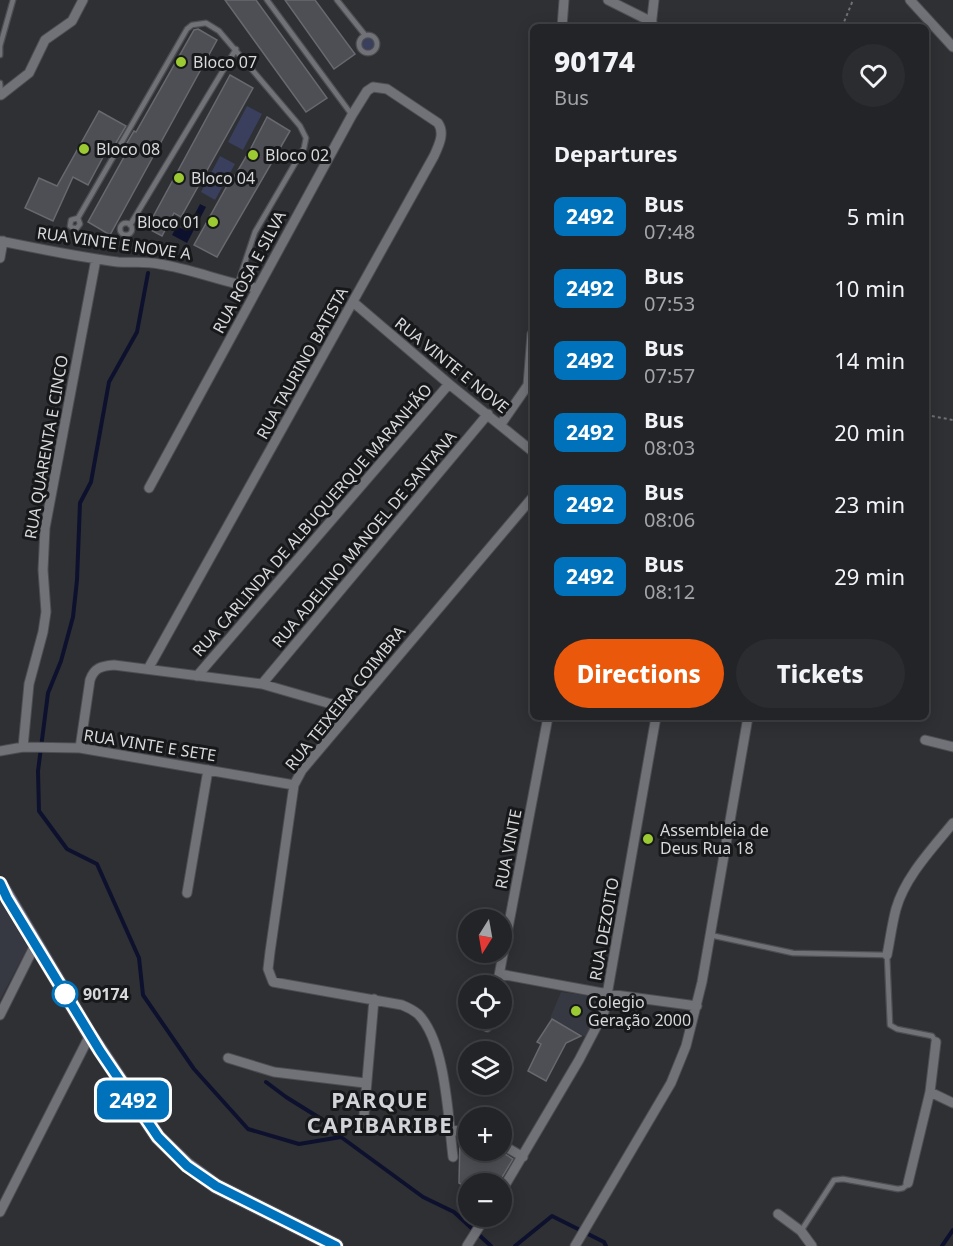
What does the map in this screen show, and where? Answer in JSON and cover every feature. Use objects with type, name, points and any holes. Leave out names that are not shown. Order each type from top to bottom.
[{"type":"street","points":[[0,96],[29,73],[45,40],[72,21],[83,0]]},
{"type":"street","points":[[562,24],[564,0]]},
{"type":"street","points":[[608,0],[652,24],[654,0]]},
{"type":"street","points":[[910,0],[953,47]]},
{"type":"street","name":"RUA ROSA E SILVA","points":[[149,488],[352,115],[367,91],[373,87],[387,89]]},
{"type":"street","name":"RUA TAURINO BATISTA","points":[[148,669],[434,156],[441,136],[438,123],[387,89]]},
{"type":"street","points":[[0,258],[1,241]]},
{"type":"street","name":"RUA VINTE E NOVE A","points":[[1,241],[96,259],[156,263],[197,271],[237,285],[257,288]]},
{"type":"street","name":"RUA QUARENTA E CINCO","points":[[23,747],[29,684],[46,612],[43,570],[45,528],[96,259]]},
{"type":"street","name":"RUA VINTE E NOVE","points":[[353,302],[530,449]]},
{"type":"street","name":"RUA CARLINDA DE ALBUQUERQUE MARANHÃO","points":[[197,676],[449,384]]},
{"type":"street","points":[[501,424],[530,386]]},
{"type":"street","name":"RUA ADELINO MANOEL DE SANTANA","points":[[262,684],[488,414]]},
{"type":"street","name":"RUA TEIXEIRA COIMBRA","points":[[453,1157],[441,1064],[426,1026],[418,1014],[402,1005],[374,999],[278,984],[273,982],[268,969],[294,785],[302,770],[530,500]]},
{"type":"street","points":[[80,748],[92,673],[102,666],[114,665],[262,684],[352,710]]},
{"type":"street","name":"RUA VINTE","points":[[500,974],[547,720]]},
{"type":"street","name":"RUA DEZOITO","points":[[512,1174],[604,1012],[655,720]]},
{"type":"street","points":[[577,1243],[671,1083],[686,1046],[697,1006],[747,720]]},
{"type":"street","points":[[925,740],[953,747]]},
{"type":"street","name":"RUA VINTE E SETE","points":[[0,750],[23,747],[80,748],[294,785]]},
{"type":"street","points":[[188,893],[208,770]]},
{"type":"street","points":[[887,955],[896,908],[905,888],[953,823]]},
{"type":"street","points":[[0,884],[90,1035],[158,1137],[187,1166],[216,1186],[336,1246]]},
{"type":"street","points":[[0,1015],[35,945]]},
{"type":"street","points":[[500,974],[608,994],[697,1006]]},
{"type":"street","points":[[363,1127],[374,999]]},
{"type":"street","points":[[0,1212],[90,1035]]},
{"type":"street","points":[[908,1183],[930,1092],[936,1042]]},
{"type":"street","points":[[228,1058],[274,1072],[365,1083]]},
{"type":"street","points":[[930,1092],[953,1103]]},
{"type":"street","points":[[450,1130],[458,1131]]},
{"type":"street","points":[[512,1150],[523,1157]]},
{"type":"street","points":[[778,1214],[801,1231],[812,1246]]},
{"type":"street","points":[[467,1246],[479,1227]]},
{"type":"lane","points":[[0,55],[0,46],[13,0]]},
{"type":"lane","points":[[267,0],[352,115]]},
{"type":"lane","points":[[337,0],[365,35],[374,38],[377,43],[375,50],[370,53],[362,52],[359,47],[359,40],[365,35]]},
{"type":"lane","points":[[78,218],[187,29],[197,23],[206,23],[213,26],[236,49],[300,126],[306,138],[304,148],[255,232],[237,285]]},
{"type":"lane","points":[[130,225],[236,49]]},
{"type":"lane","points":[[0,83],[0,96]]},
{"type":"lane","points":[[710,935],[794,953],[887,955],[890,1025],[897,1029],[932,1036],[936,1042]]},
{"type":"lane","points":[[801,1231],[834,1180],[843,1179],[898,1189],[905,1187],[908,1183]]},
{"type":"path","points":[[843,24],[853,0]]},
{"type":"path","points":[[929,416],[953,420]]},
{"type":"shaded area","points":[[364,35],[372,35],[377,40],[375,51],[364,53],[359,48],[359,40]]},
{"type":"shaded area","points":[[247,106],[262,114],[243,150],[228,142]]},
{"type":"shaded area","points":[[220,156],[235,164],[215,200],[201,192]]},
{"type":"shaded area","points":[[200,204],[206,207],[187,243],[172,235],[177,226],[186,231]]},
{"type":"shaded area","points":[[0,892],[29,945],[0,1000]]},
{"type":"shaded area","name":"Colegio Geração 2000","points":[[561,992],[584,995],[602,1005],[586,1037],[550,1018]]},
{"type":"building","points":[[225,0],[256,0],[327,98],[306,112]]},
{"type":"building","points":[[285,0],[315,0],[355,54],[334,69]]},
{"type":"building","points":[[198,29],[217,40],[110,235],[88,222],[125,155],[121,153],[134,131],[136,132],[194,30]]},
{"type":"building","points":[[230,75],[253,88],[181,217],[174,213],[162,236],[147,228]]},
{"type":"building","points":[[99,111],[126,126],[113,148],[109,146],[88,185],[73,177],[53,221],[25,208],[39,178],[57,186]]},
{"type":"building","points":[[267,117],[290,131],[217,257],[194,245]]},
{"type":"building","points":[[552,1019],[581,1036],[566,1043],[546,1081],[528,1071],[541,1044],[537,1042]]},
{"type":"building","points":[[459,1161],[512,1161],[505,1173],[459,1173]]},
{"type":"waterway","points":[[148,273],[137,332],[109,382],[91,482],[80,503],[73,617],[61,661],[48,693],[38,771],[39,811],[67,849],[97,864],[139,958],[143,995],[194,1069],[248,1129],[299,1144],[341,1137],[423,1197],[454,1212],[491,1246]]},
{"type":"waterway","points":[[266,1082],[331,1125],[341,1137]]},
{"type":"waterway","points":[[515,1246],[552,1216],[604,1242],[606,1246]]},
{"type":"waterway","points":[[942,1246],[953,1230]]},
{"type":"bus line","name":"2492","points":[[0,883],[90,1035],[158,1137],[187,1166],[216,1186],[336,1246]]},
{"type":"place","name":"Bloco 07","points":[[181,62]]},
{"type":"place","name":"Bloco 08","points":[[84,149]]},
{"type":"place","name":"Bloco 02","points":[[253,155]]},
{"type":"place","name":"Bloco 04","points":[[179,178]]},
{"type":"place","name":"Bloco 01","points":[[213,222]]},
{"type":"place","name":"Assembleia de Deus Rua 18","points":[[648,839]]},
{"type":"place","name":"90174","points":[[65,994]]},
{"type":"place","name":"Colegio Geração 2000","points":[[576,1011]]},
{"type":"district","name":"PARQUE CAPIBARIBE","points":[[380,1112]]}]
